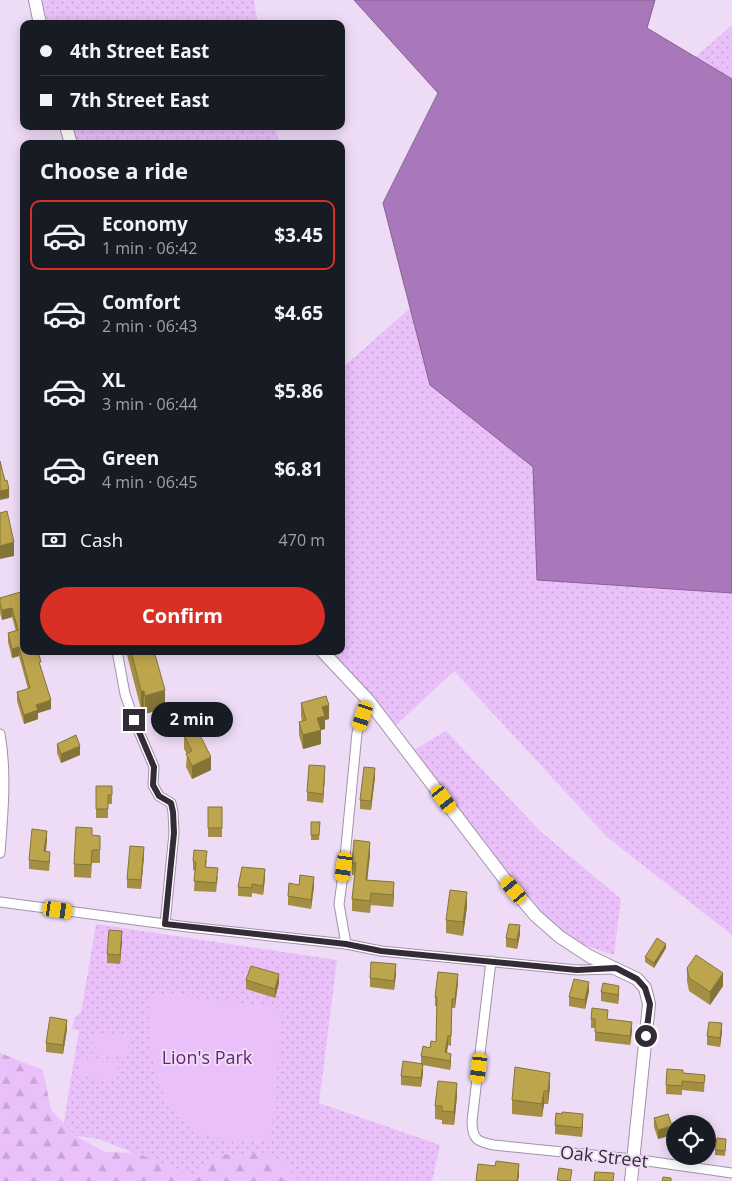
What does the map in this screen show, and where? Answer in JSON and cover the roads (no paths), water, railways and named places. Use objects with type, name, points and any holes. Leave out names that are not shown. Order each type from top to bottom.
[{"type":"street","points":[[35,0],[39,20]]},
{"type":"street","points":[[118,655],[125,694],[154,767],[153,785],[159,796],[171,803],[173,812],[174,833],[165,924]]},
{"type":"street","points":[[326,655],[368,700],[503,877],[536,916],[560,937],[589,956],[637,979],[645,988],[650,1004],[631,1181]]},
{"type":"street","points":[[346,944],[339,904],[357,733],[368,700]]},
{"type":"street","points":[[0,734],[3,760],[0,853]]},
{"type":"street","points":[[0,902],[165,924],[346,944],[381,951],[577,970],[616,968]]},
{"type":"street","name":"Oak Street","points":[[491,961],[472,1121],[472,1133],[478,1140],[494,1145],[634,1159],[732,1173]]},
{"type":"park label","name":"Lion's Park","points":[[207,1058]]}]
